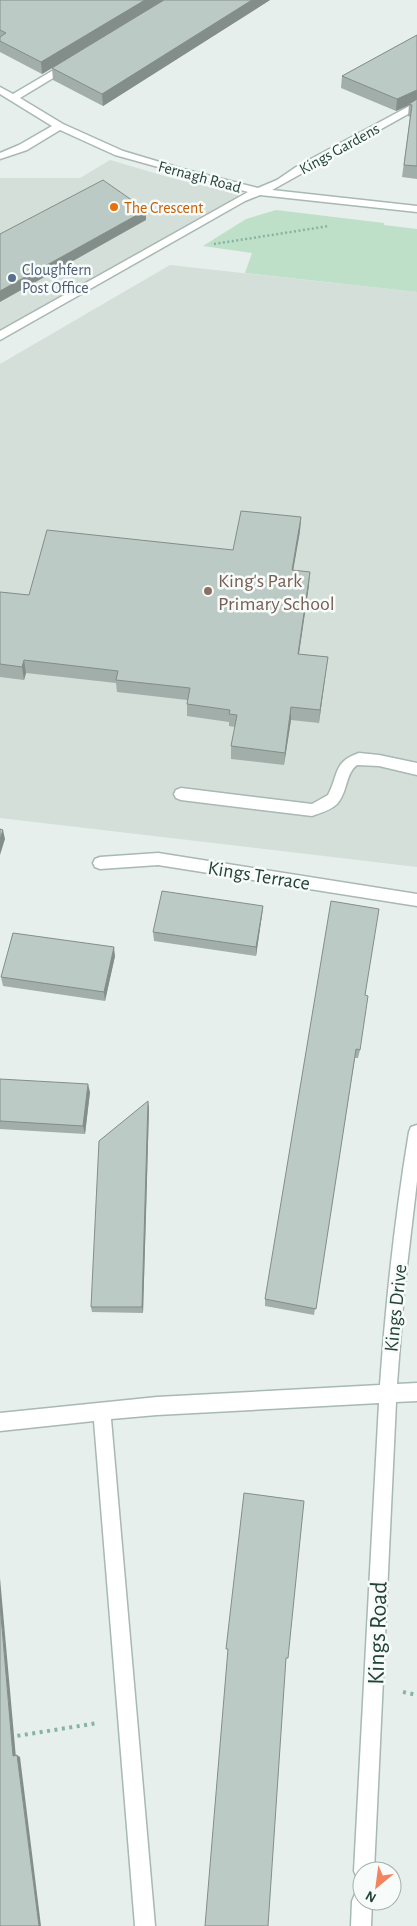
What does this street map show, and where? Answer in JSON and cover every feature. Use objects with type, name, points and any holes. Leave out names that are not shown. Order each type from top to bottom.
[{"type":"street","points":[[13,98],[79,58]]},
{"type":"street","name":"Fernagh Road","points":[[0,90],[59,126],[119,153],[179,172],[262,192],[417,209]]},
{"type":"street","name":"Kings Gardens","points":[[0,336],[241,199],[262,192],[281,182],[300,168],[417,105]]},
{"type":"street","points":[[0,156],[40,138],[59,126]]},
{"type":"street","points":[[181,794],[312,810],[326,805],[335,797],[342,773],[348,763],[360,758],[417,768]]},
{"type":"street","name":"Kings Terrace","points":[[100,863],[158,859],[417,900]]},
{"type":"street","name":"Kings Drive","points":[[387,1394],[406,1191],[417,1132]]},
{"type":"street","points":[[0,1422],[157,1406],[417,1392]]},
{"type":"street","name":"Kings Road","points":[[365,1861],[375,1688],[387,1394]]},
{"type":"street","points":[[102,1412],[145,1926]]},
{"type":"street","points":[[361,1926],[362,1911]]},
{"type":"path","points":[[212,244],[330,226]]},
{"type":"path","points":[[0,1739],[128,1719]]},
{"type":"shaded area","points":[[110,160],[175,179],[248,196],[0,336],[0,178],[80,178]]},
{"type":"shaded area","name":"King's Park Primary School","points":[[170,265],[417,292],[417,867],[0,818],[0,364]]},
{"type":"green space","points":[[276,210],[384,223],[384,225],[417,229],[417,292],[245,273],[252,253],[203,246],[246,219]]},
{"type":"building","points":[[0,0],[145,0],[41,62],[0,41],[0,37],[6,33],[0,30]]},
{"type":"building","points":[[164,0],[252,0],[102,94],[52,68]]},
{"type":"building","points":[[417,35],[417,90],[397,99],[342,76]]},
{"type":"building","points":[[417,99],[417,166],[404,165],[412,105],[409,104]]},
{"type":"building","points":[[103,180],[146,210],[0,291],[0,234]]},
{"type":"building","name":"King's Park Primary School","points":[[241,511],[301,517],[292,570],[310,572],[298,654],[328,657],[320,710],[291,707],[285,753],[231,746],[237,715],[229,714],[230,710],[187,704],[190,688],[116,680],[118,671],[24,660],[22,667],[0,664],[0,592],[29,595],[47,530],[233,550]]},
{"type":"building","points":[[162,891],[263,906],[256,947],[153,932]]},
{"type":"building","points":[[331,901],[379,909],[365,995],[368,996],[360,1050],[356,1049],[316,1309],[265,1299]]},
{"type":"building","points":[[13,933],[114,947],[104,992],[1,977]]},
{"type":"building","points":[[0,1079],[88,1084],[83,1126],[0,1121]]},
{"type":"building","points":[[148,1101],[142,1307],[91,1307],[99,1141]]},
{"type":"building","points":[[244,1493],[304,1501],[288,1658],[286,1658],[268,1926],[205,1926],[228,1649],[226,1649]]},
{"type":"building","points":[[0,1604],[13,1756],[17,1755],[39,1926],[0,1926]]},
{"type":"place","name":"The Crescent","points":[[114,207]]},
{"type":"place","name":"Cloughfern Post Office","points":[[12,278]]},
{"type":"place","name":"King's Park Primary School","points":[[208,591]]}]
